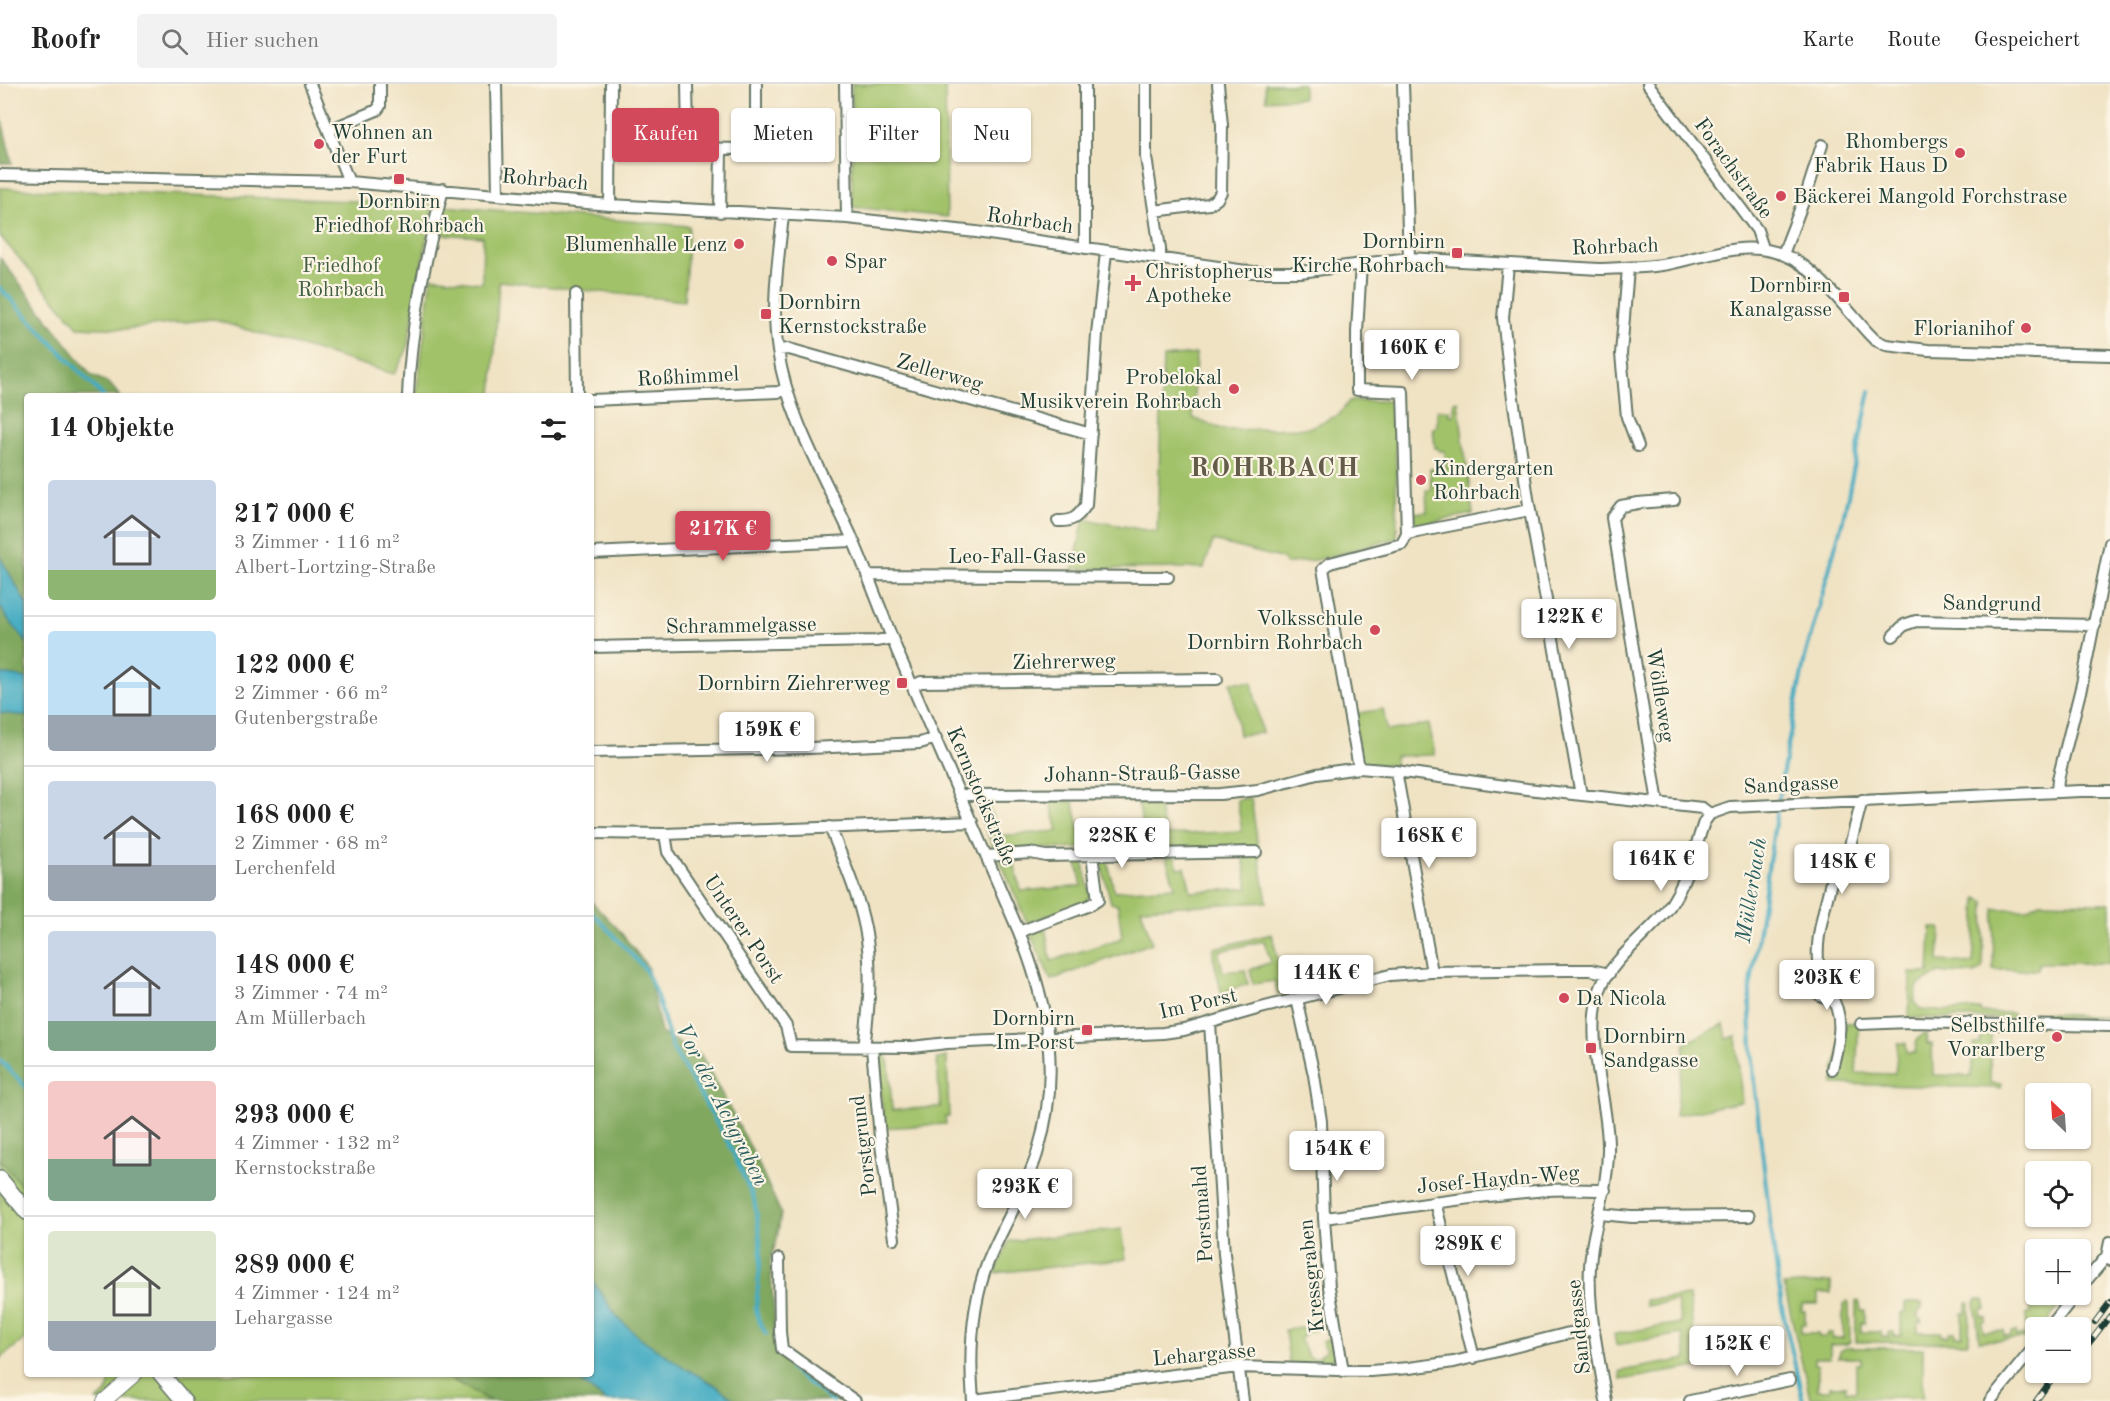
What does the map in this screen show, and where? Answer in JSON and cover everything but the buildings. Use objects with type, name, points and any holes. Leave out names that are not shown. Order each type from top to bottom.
[{"type":"main road","points":[[0,1179],[24,1208]]},
{"type":"main road","points":[[164,1377],[184,1401]]},
{"type":"street","points":[[310,84],[349,182]]},
{"type":"street","points":[[329,130],[377,110],[380,106],[380,84]]},
{"type":"street","points":[[496,84],[498,195]]},
{"type":"street","points":[[610,205],[611,84]]},
{"type":"street","points":[[687,84],[690,144],[696,148],[739,149],[751,144],[756,133],[756,84]]},
{"type":"street","points":[[845,84],[847,218]]},
{"type":"street","name":"Rohrbach","points":[[1085,84],[1085,248]]},
{"type":"street","points":[[1146,84],[1146,157],[1160,259]]},
{"type":"street","points":[[1154,210],[1209,204],[1217,199],[1221,192],[1222,125],[1218,84]]},
{"type":"street","points":[[1403,84],[1409,258]]},
{"type":"street","name":"Forachstraße","points":[[1648,84],[1757,230],[1763,248]]},
{"type":"street","name":"Forachstraße","points":[[1783,254],[1822,145]]},
{"type":"street","points":[[720,212],[721,148]]},
{"type":"street","name":"Rohrbach","points":[[0,176],[349,182],[610,205],[847,218],[932,226],[1253,272],[1300,272],[1409,258],[1508,265],[1628,268],[1667,264],[1747,248],[1763,248],[1783,254],[1811,272],[1875,340],[1886,345],[1928,350],[2110,355]]},
{"type":"street","points":[[408,393],[409,369],[420,295],[443,189]]},
{"type":"street","name":"Kernstockstraße","points":[[783,216],[779,235],[774,314],[786,389],[801,429],[853,542],[1019,932],[1036,975],[1049,1040],[1047,1108],[1037,1154],[1020,1198],[992,1253],[980,1286],[971,1338],[973,1401]]},
{"type":"street","points":[[1058,521],[1072,520],[1086,505],[1097,334],[1106,252]]},
{"type":"street","points":[[1359,768],[1323,569],[1330,563],[1402,544],[1407,534],[1403,392],[1357,390],[1357,332],[1361,263]]},
{"type":"street","points":[[1508,265],[1503,318],[1505,342],[1530,510],[1581,795]]},
{"type":"street","points":[[1628,268],[1621,354],[1628,417],[1638,446]]},
{"type":"street","points":[[576,294],[577,393]]},
{"type":"street","name":"Zellerweg","points":[[778,350],[789,349],[1092,434]]},
{"type":"street","name":"Roßhimmel","points":[[594,400],[778,392],[786,389]]},
{"type":"street","name":"Wölfleweg","points":[[1658,803],[1612,518],[1621,506],[1674,500]]},
{"type":"street","points":[[1407,534],[1530,510]]},
{"type":"street","points":[[594,553],[853,542]]},
{"type":"street","points":[[2057,792],[2058,779],[2095,625],[2110,543]]},
{"type":"street","name":"Leo-Fall-Gasse","points":[[867,575],[1168,577]]},
{"type":"street","name":"Sandgrund","points":[[1893,636],[1904,625],[1916,621],[2095,625]]},
{"type":"street","name":"Schrammelgasse","points":[[594,647],[876,641],[892,638]]},
{"type":"street","name":"Ziehrerweg","points":[[913,686],[921,682],[1216,679]]},
{"type":"street","points":[[594,752],[920,743],[936,738]]},
{"type":"street","name":"Johann-Strauß-Gasse","points":[[960,795],[1221,794],[1258,790],[1317,774],[1359,768],[1702,808],[1710,814]]},
{"type":"street","points":[[1396,771],[1432,972]]},
{"type":"street","name":"Sandgasse","points":[[1606,1401],[1594,1329],[1590,1281],[1592,1248],[1605,1190],[1608,1143],[1594,1019],[1600,990],[1609,974],[1667,910],[1682,883],[1704,822],[1710,814],[1724,808],[1862,800],[2110,791]]},
{"type":"street","points":[[1832,1069],[1841,1035],[1836,1006],[1830,995],[1833,985],[1828,981],[1822,981],[1818,964],[1818,944],[1833,873],[1845,865],[1862,800]]},
{"type":"street","points":[[594,833],[665,834],[972,822]]},
{"type":"street","points":[[830,827],[859,904],[868,946],[870,1006],[868,1048]]},
{"type":"street","name":"Unterer Porst","points":[[665,834],[668,852],[786,1026],[791,1046]]},
{"type":"street","points":[[986,856],[1031,853],[1046,856],[1256,852]]},
{"type":"street","points":[[1019,932],[1098,900],[1092,855]]},
{"type":"street","name":"Im Porst","points":[[791,1046],[868,1048],[1163,1033],[1388,976],[1432,972],[1583,970],[1609,974]]},
{"type":"street","name":"Kressgraben","points":[[1297,999],[1314,1075],[1321,1121],[1329,1287],[1343,1371]]},
{"type":"street","points":[[1861,1024],[1909,1022],[2110,1026]]},
{"type":"street","name":"Porstmahd","points":[[1209,1023],[1224,1254],[1243,1401]]},
{"type":"street","name":"Porstgrund","points":[[868,1048],[894,1239]]},
{"type":"street","name":"Josef-Haydn-Weg","points":[[1324,1218],[1393,1210],[1436,1202],[1551,1190],[1605,1190]]},
{"type":"street","points":[[1436,1202],[1474,1358]]},
{"type":"street","points":[[1600,1214],[1632,1218],[1749,1216]]},
{"type":"street","points":[[2091,1277],[2109,1258],[2110,1242]]},
{"type":"street","points":[[779,1259],[782,1349],[855,1401]]},
{"type":"street","points":[[2058,1317],[2067,1305]]},
{"type":"street","name":"Lehargasse","points":[[973,1401],[1238,1367],[1343,1371],[1409,1368],[1474,1358],[1565,1334],[1594,1329]]},
{"type":"street","points":[[1990,1401],[2025,1358]]},
{"type":"street","points":[[104,1401],[132,1377]]},
{"type":"street","points":[[1690,1401],[1790,1380]]},
{"type":"green space","points":[[852,84],[945,84],[947,217],[852,207],[852,162],[940,162],[940,108],[852,108]]},
{"type":"green space","points":[[1265,84],[1303,84],[1303,98],[1266,100]]},
{"type":"green space","points":[[0,112],[12,163],[0,163]]},
{"type":"green space","name":"Friedhof Rohrbach","points":[[0,188],[433,204],[407,350],[394,374],[211,319],[126,329],[78,327],[0,236]]},
{"type":"green space","points":[[444,206],[689,226],[684,301],[499,281],[492,393],[416,393],[432,277],[482,283],[483,237],[439,234]]},
{"type":"green space","points":[[0,258],[91,375],[109,383],[117,393],[24,393],[24,600],[0,557]]},
{"type":"green space","points":[[1196,354],[1193,418],[1224,430],[1308,428],[1339,415],[1349,401],[1395,401],[1397,538],[1321,559],[1285,564],[1284,559],[1213,541],[1204,568],[1073,569],[1084,519],[1157,532],[1163,357]]},
{"type":"green space","points":[[1454,401],[1458,401],[1473,514],[1413,526],[1412,513],[1427,512],[1426,490],[1431,490],[1430,469],[1446,469],[1445,451],[1435,448],[1433,428],[1437,427],[1437,410],[1449,410],[1449,415],[1454,415]]},
{"type":"green space","points":[[0,605],[24,639],[24,678],[0,674]]},
{"type":"green space","points":[[1231,682],[1252,682],[1262,733],[1239,735]]},
{"type":"green space","points":[[1383,709],[1387,731],[1429,724],[1435,755],[1394,756],[1395,766],[1361,763],[1353,714]]},
{"type":"green space","points":[[0,713],[24,716],[24,1189],[0,1159]]},
{"type":"green space","points":[[1251,798],[1258,847],[994,849],[974,802],[988,802],[997,836],[1058,831],[1050,801],[1073,801],[1081,835],[1143,830],[1138,801],[1157,800],[1166,835],[1242,831],[1237,800]]},
{"type":"green space","points":[[1259,855],[1267,902],[1141,908],[1152,943],[1051,980],[1030,933],[1045,927],[1051,961],[1122,938],[1118,905],[1111,903],[1100,858],[1107,857],[1114,891],[1175,887],[1166,857],[1175,857],[1178,868],[1185,867],[1191,892],[1248,888],[1243,856]]},
{"type":"green space","points":[[1076,858],[1083,862],[1090,894],[1087,902],[1027,923],[1000,860],[1013,859],[1021,891],[1082,886]]},
{"type":"green space","points":[[1977,898],[1985,902],[1983,966],[1975,974],[1939,973],[1918,985],[1914,1002],[1919,1008],[1931,1011],[1980,1009],[1981,1013],[2013,1013],[2013,1016],[2035,1017],[2036,1013],[2110,1018],[1909,1018],[1910,973],[1929,973],[1931,928],[1941,928],[1939,961],[1973,963]]},
{"type":"green space","points":[[2039,902],[2110,903],[2110,963],[2039,963],[2038,970],[1993,970],[1994,909],[2028,909]]},
{"type":"green space","points":[[594,904],[618,929],[647,966],[661,1033],[701,1055],[753,1152],[781,1213],[777,1239],[770,1261],[777,1355],[843,1401],[736,1401],[639,1337],[617,1317],[594,1283]]},
{"type":"green space","points":[[1272,934],[1285,992],[1278,994],[1275,981],[1253,984],[1250,970],[1271,962],[1264,941],[1220,951],[1223,972],[1245,970],[1248,984],[1227,991],[1230,1009],[1225,1009],[1213,956],[1214,948]]},
{"type":"green space","points":[[1859,1022],[1856,1073],[1895,1074],[1898,1043],[1906,1043],[1907,1053],[1915,1053],[1917,1041],[1926,1034],[1927,1044],[1932,1044],[1933,1075],[1971,1076],[1974,1044],[1980,1044],[1981,1033],[1991,1031],[1990,1083],[2002,1084],[2001,1088],[1833,1084],[1836,1073],[1834,1070],[1846,1023]]},
{"type":"green space","points":[[1724,1024],[1727,1039],[1736,1036],[1742,1102],[1675,1115],[1685,1043]]},
{"type":"green space","points":[[886,1052],[892,1110],[940,1107],[937,1059],[947,1057],[949,1117],[945,1117],[946,1124],[884,1128],[878,1058]]},
{"type":"green space","points":[[0,1157],[24,1186],[24,1339],[0,1359]]},
{"type":"green space","points":[[1122,1229],[1126,1259],[995,1273],[1009,1241]]},
{"type":"green space","points":[[1831,1282],[1831,1293],[1818,1293],[1818,1304],[1802,1304],[1802,1311],[1805,1311],[1805,1324],[1801,1324],[1801,1333],[1818,1333],[1819,1337],[1826,1337],[1827,1333],[1832,1333],[1832,1338],[1843,1338],[1843,1304],[1848,1301],[1849,1304],[1850,1342],[1830,1345],[1830,1358],[1814,1358],[1814,1364],[1818,1365],[1818,1390],[1830,1390],[1830,1386],[1846,1386],[1846,1391],[1856,1391],[1856,1364],[1861,1364],[1861,1358],[1838,1358],[1841,1350],[1845,1348],[1923,1348],[1923,1397],[1810,1398],[1784,1285]]},
{"type":"green space","points":[[1689,1296],[1698,1367],[1621,1380],[1620,1371],[1687,1359],[1682,1334],[1616,1345],[1614,1334],[1681,1323],[1677,1301],[1645,1306],[1645,1300]]},
{"type":"green space","points":[[1977,1299],[1984,1300],[1986,1309],[1981,1310],[1981,1317],[1986,1317],[1986,1322],[1982,1323],[1983,1332],[2004,1331],[2004,1336],[2011,1336],[2011,1332],[2016,1331],[2017,1336],[2025,1335],[2025,1339],[1979,1341],[1975,1302]]},
{"type":"green space","points":[[1858,1301],[1861,1310],[1865,1310],[1865,1323],[1861,1323],[1861,1332],[1881,1332],[1882,1337],[1889,1337],[1889,1332],[1894,1332],[1894,1336],[1901,1336],[1901,1313],[1905,1312],[1905,1303],[1922,1303],[1918,1318],[1922,1319],[1922,1322],[1918,1322],[1918,1332],[1941,1332],[1941,1336],[1949,1336],[1949,1332],[1955,1332],[1955,1336],[1962,1336],[1962,1313],[1966,1313],[1967,1303],[1970,1303],[1969,1341],[1967,1343],[1856,1342],[1856,1302]]},
{"type":"green space","points":[[2031,1305],[2060,1305],[2051,1317],[2026,1317],[2026,1313],[2031,1313]]},
{"type":"green space","points":[[1328,1324],[1329,1326],[1307,1332],[1300,1340],[1309,1357],[1315,1359],[1327,1349],[1322,1342],[1331,1338],[1335,1354],[1333,1361],[1325,1364],[1289,1363],[1285,1330]]},
{"type":"green space","points":[[110,1377],[447,1377],[490,1401],[97,1401],[107,1392]]},
{"type":"green space","points":[[447,1377],[574,1377],[606,1401],[490,1401]]},
{"type":"water","points":[[0,557],[24,600],[24,639],[0,605]]},
{"type":"water","points":[[0,674],[24,678],[24,716],[0,713]]},
{"type":"water","points":[[594,1283],[617,1317],[639,1337],[736,1401],[606,1401],[574,1377],[594,1377]]},
{"type":"waterway","name":"Vor der Achgraben","points":[[0,288],[100,393]]},
{"type":"waterway","name":"Müllerbach","points":[[1803,1401],[1782,1307],[1772,1237],[1754,1082],[1750,990],[1782,776],[1805,657],[1843,519],[1870,391]]},
{"type":"waterway","name":"Vor der Achgraben","points":[[594,914],[645,969],[656,993],[672,1047],[728,1142],[754,1199],[761,1254],[756,1308],[758,1319],[766,1334]]},
{"type":"waterway","points":[[0,1060],[24,1085]]},
{"type":"waterway","name":"Vor der Achgraben","points":[[790,1369],[832,1401]]},
{"type":"railway","points":[[2095,1322],[2110,1302]]},
{"type":"railway","points":[[2091,1341],[2110,1316]]},
{"type":"railway","points":[[2036,1401],[2049,1383]]},
{"type":"place","name":"Wohnen an der Furt","points":[[319,144]]},
{"type":"place","name":"Rhombergs Fabrik Haus D","points":[[1960,153]]},
{"type":"place","name":"Dornbirn Friedhof Rohrbach","points":[[399,179]]},
{"type":"place","name":"Bäckerei Mangold Forchstrase","points":[[1781,196]]},
{"type":"place","name":"Blumenhalle Lenz","points":[[739,244]]},
{"type":"place","name":"Dornbirn Kirche Rohrbach","points":[[1457,253]]},
{"type":"place","name":"Spar","points":[[832,261]]},
{"type":"place","name":"Christopherus Apotheke","points":[[1133,283]]},
{"type":"place","name":"Dornbirn Kanalgasse","points":[[1844,297]]},
{"type":"place","name":"Dornbirn Kernstockstraße","points":[[766,314]]},
{"type":"place","name":"Florianihof","points":[[2026,328]]},
{"type":"place","name":"Probelokal Musikverein Rohrbach","points":[[1234,389]]},
{"type":"place","name":"Kindergarten Rohrbach","points":[[1421,480]]},
{"type":"place","name":"Volksschule Dornbirn Rohrbach","points":[[1375,630]]},
{"type":"place","name":"Dornbirn Ziehrerweg","points":[[902,683]]},
{"type":"place","name":"Da Nicola","points":[[1564,998]]},
{"type":"place","name":"Dornbirn Im Porst","points":[[1087,1030]]},
{"type":"place","name":"Selbsthilfe Vorarlberg","points":[[2057,1037]]},
{"type":"place","name":"Dornbirn Sandgasse","points":[[1591,1048]]},
{"type":"district","name":"ROHRBACH","points":[[1275,467]]}]
